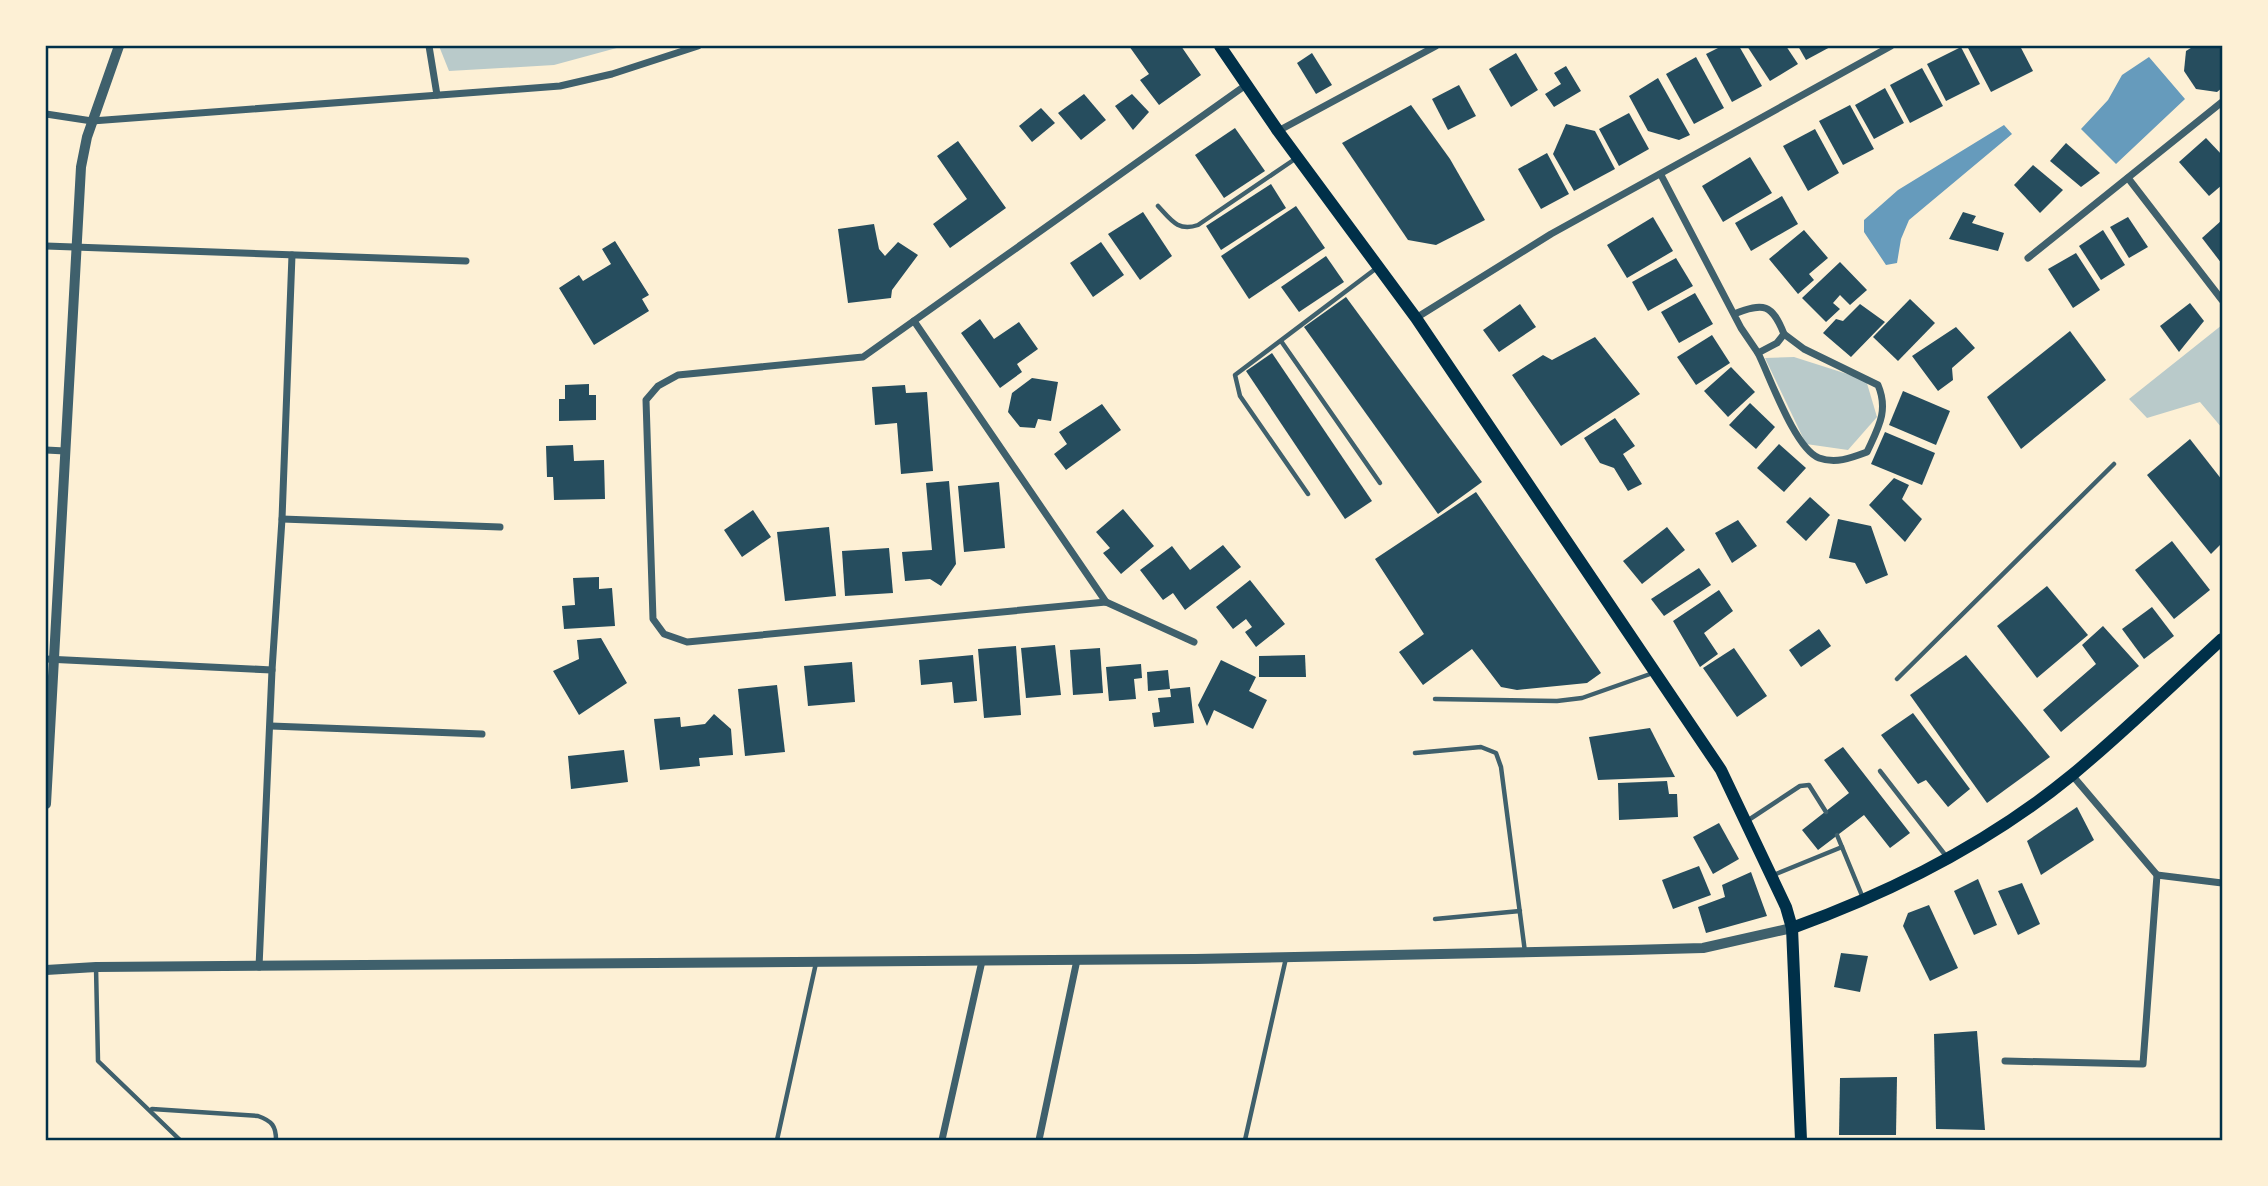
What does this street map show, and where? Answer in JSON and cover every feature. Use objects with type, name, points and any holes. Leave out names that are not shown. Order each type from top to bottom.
[{"type":"main road","points":[[1220,46],[1278,131],[1416,318],[1721,770],[1772,876],[1792,928],[1801,1140]]},
{"type":"main road","points":[[1792,928],[1865,902],[1948,859],[2071,775],[2222,639]]},
{"type":"street","points":[[46,804],[50,659],[81,167],[92,121],[119,46]]},
{"type":"street","points":[[429,46],[438,95]]},
{"type":"street","points":[[46,114],[92,121],[560,86],[612,74],[698,46]]},
{"type":"street","points":[[1278,131],[1436,46]]},
{"type":"street","points":[[1416,318],[1550,234],[1891,46]]},
{"type":"street","points":[[1194,642],[1106,602],[687,642],[664,634],[653,619],[646,400],[658,386],[678,375],[863,357],[1246,85]]},
{"type":"street","points":[[2028,258],[2222,102]]},
{"type":"street","points":[[1661,175],[1734,314],[1758,353],[1801,443],[1817,457],[1844,461],[1867,452],[1882,420],[1885,400],[1878,385],[1804,349],[1784,334],[1774,312],[1764,307],[1753,306],[1734,314]]},
{"type":"street","points":[[2128,178],[2222,300]]},
{"type":"street","points":[[46,246],[466,261]]},
{"type":"street","points":[[259,968],[272,670],[282,519],[292,255]]},
{"type":"street","points":[[915,321],[1106,602]]},
{"type":"street","points":[[1758,353],[1777,343],[1784,334]]},
{"type":"street","points":[[46,450],[65,451]]},
{"type":"street","points":[[282,519],[500,527]]},
{"type":"street","points":[[50,659],[272,670]]},
{"type":"street","points":[[271,726],[482,734]]},
{"type":"street","points":[[2071,775],[2157,876],[2222,883]]},
{"type":"street","points":[[2005,1061],[2143,1064],[2157,876]]},
{"type":"street","points":[[46,970],[96,967],[259,968],[982,961],[1525,953],[1703,948],[1792,928]]},
{"type":"street","points":[[1039,1140],[1077,960]]},
{"type":"street","points":[[942,1140],[982,961]]},
{"type":"lane","points":[[1158,206],[1177,227],[1188,228],[1298,157]]},
{"type":"lane","points":[[1308,494],[1240,396],[1235,375],[1379,267]]},
{"type":"lane","points":[[1281,341],[1380,483]]},
{"type":"lane","points":[[1897,679],[2114,464]]},
{"type":"lane","points":[[1435,699],[1557,701],[1582,698],[1656,672]]},
{"type":"lane","points":[[1415,753],[1481,747],[1496,753],[1501,767],[1525,953]]},
{"type":"lane","points":[[1880,771],[1948,859]]},
{"type":"lane","points":[[1746,822],[1800,786],[1809,785],[1815,790],[1826,812]]},
{"type":"lane","points":[[1837,835],[1865,902]]},
{"type":"lane","points":[[1772,876],[1842,847]]},
{"type":"lane","points":[[1435,919],[1520,911]]},
{"type":"lane","points":[[1245,1140],[1286,957]]},
{"type":"lane","points":[[777,1140],[817,962]]},
{"type":"lane","points":[[96,967],[98,1061],[151,1109],[180,1140]]},
{"type":"lane","points":[[151,1109],[258,1116],[270,1120],[276,1129],[276,1140]]},
{"type":"shaded area","points":[[439,46],[624,46],[554,65],[449,71]]},
{"type":"shaded area","points":[[2222,325],[2222,428],[2200,402],[2147,418],[2129,399]]},
{"type":"shaded area","points":[[1794,357],[1866,380],[1877,417],[1848,450],[1806,444],[1765,358]]},
{"type":"water","points":[[2149,57],[2185,99],[2116,164],[2081,129],[2108,100],[2122,75]]},
{"type":"water","points":[[2004,125],[2012,134],[1909,220],[1901,239],[1897,263],[1886,265],[1864,232],[1864,220],[1898,190]]},
{"type":"building","points":[[1129,46],[1181,46],[1201,75],[1159,105],[1140,80],[1149,74]]},
{"type":"building","points":[[1722,46],[1739,46],[1762,86],[1732,102],[1706,54]]},
{"type":"building","points":[[1747,46],[1786,46],[1798,64],[1770,81]]},
{"type":"building","points":[[1798,46],[1832,46],[1806,60]]},
{"type":"building","points":[[1967,46],[2020,46],[2033,71],[1991,92]]},
{"type":"building","points":[[2194,46],[2222,46],[2222,88],[2217,92],[2196,89],[2184,71],[2186,51]]},
{"type":"building","points":[[1961,47],[1980,84],[1946,101],[1927,64]]},
{"type":"building","points":[[1312,53],[1332,85],[1316,94],[1297,63]]},
{"type":"building","points":[[1516,53],[1538,90],[1511,107],[1489,69]]},
{"type":"building","points":[[1696,57],[1724,108],[1694,124],[1666,74]]},
{"type":"building","points":[[1566,66],[1581,91],[1554,107],[1545,94],[1561,84],[1554,73]]},
{"type":"building","points":[[1922,68],[1943,106],[1910,123],[1890,85]]},
{"type":"building","points":[[1658,78],[1690,135],[1679,140],[1648,131],[1629,96]]},
{"type":"building","points":[[1459,85],[1476,116],[1448,130],[1432,99]]},
{"type":"building","points":[[1885,88],[1904,123],[1874,139],[1855,105]]},
{"type":"building","points":[[1084,94],[1106,120],[1081,140],[1058,113]]},
{"type":"building","points":[[1132,94],[1149,112],[1133,130],[1115,106]]},
{"type":"building","points":[[1411,105],[1450,159],[1485,220],[1436,245],[1408,240],[1342,143]]},
{"type":"building","points":[[1850,105],[1874,149],[1843,165],[1819,121]]},
{"type":"building","points":[[1041,108],[1055,123],[1032,142],[1019,126]]},
{"type":"building","points":[[1629,113],[1649,149],[1619,166],[1599,129]]},
{"type":"building","points":[[1566,124],[1595,131],[1615,169],[1574,191],[1553,154]]},
{"type":"building","points":[[1235,128],[1265,171],[1224,198],[1195,155]]},
{"type":"building","points":[[1815,129],[1839,173],[1808,191],[1783,146]]},
{"type":"building","points":[[2206,138],[2222,155],[2222,185],[2209,196],[2179,162]]},
{"type":"building","points":[[958,141],[1006,208],[950,248],[933,224],[967,199],[937,156]]},
{"type":"building","points":[[2066,143],[2100,173],[2081,187],[2050,161]]},
{"type":"building","points":[[1547,153],[1569,194],[1541,209],[1518,169]]},
{"type":"building","points":[[1750,157],[1772,193],[1723,222],[1702,186]]},
{"type":"building","points":[[2033,165],[2063,190],[2040,213],[2014,185]]},
{"type":"building","points":[[1271,184],[1286,208],[1221,250],[1206,226]]},
{"type":"building","points":[[1782,196],[1798,224],[1751,251],[1735,223]]},
{"type":"building","points":[[1296,206],[1325,248],[1249,299],[1221,256]]},
{"type":"building","points":[[1143,212],[1172,256],[1140,280],[1108,234]]},
{"type":"building","points":[[1963,212],[1976,216],[1972,223],[2004,233],[1998,251],[1949,239]]},
{"type":"building","points":[[1653,217],[1673,251],[1627,278],[1607,245]]},
{"type":"building","points":[[2128,217],[2148,247],[2129,258],[2110,227]]},
{"type":"building","points":[[2222,220],[2222,264],[2202,238]]},
{"type":"building","points":[[874,224],[879,249],[885,256],[898,242],[918,255],[892,290],[891,298],[848,303],[838,229]]},
{"type":"building","points":[[1804,230],[1828,258],[1809,274],[1814,280],[1798,294],[1769,259]]},
{"type":"building","points":[[2103,230],[2125,265],[2101,280],[2079,246]]},
{"type":"building","points":[[615,241],[649,295],[642,299],[649,311],[594,345],[559,288],[579,275],[583,281],[611,264],[602,249]]},
{"type":"building","points":[[1101,242],[1124,275],[1093,297],[1070,263]]},
{"type":"building","points":[[2076,253],[2100,290],[2073,308],[2048,269]]},
{"type":"building","points":[[1326,256],[1344,282],[1299,312],[1281,287]]},
{"type":"building","points":[[1676,258],[1693,286],[1648,311],[1632,282]]},
{"type":"building","points":[[1840,262],[1867,290],[1850,305],[1840,295],[1833,303],[1840,309],[1826,322],[1802,298]]},
{"type":"building","points":[[1695,293],[1713,324],[1679,343],[1661,312]]},
{"type":"building","points":[[1346,297],[1482,482],[1438,514],[1304,327]]},
{"type":"building","points":[[1910,299],[1935,323],[1898,361],[1873,337]]},
{"type":"building","points":[[2190,303],[2204,321],[2179,352],[2160,326]]},
{"type":"building","points":[[1520,304],[1536,327],[1499,352],[1483,330]]},
{"type":"building","points":[[1860,304],[1885,322],[1851,357],[1823,333],[1836,319],[1843,321]]},
{"type":"building","points":[[980,319],[994,339],[1019,322],[1038,349],[1017,364],[1022,372],[1000,388],[961,333]]},
{"type":"building","points":[[1956,327],[1975,348],[1952,368],[1953,380],[1938,391],[1912,356]]},
{"type":"building","points":[[2070,331],[2106,380],[2021,449],[1987,397]]},
{"type":"building","points":[[1712,335],[1730,363],[1696,385],[1677,357]]},
{"type":"building","points":[[1595,337],[1640,394],[1561,446],[1512,375],[1543,355],[1552,360]]},
{"type":"building","points":[[1272,353],[1372,501],[1345,519],[1246,371]]},
{"type":"building","points":[[1731,367],[1755,392],[1728,417],[1704,391]]},
{"type":"building","points":[[1032,378],[1058,382],[1051,421],[1038,419],[1035,428],[1020,427],[1008,412],[1012,393]]},
{"type":"building","points":[[589,384],[589,395],[596,395],[596,420],[559,421],[559,399],[565,399],[565,385]]},
{"type":"building","points":[[905,385],[906,393],[927,392],[933,471],[901,474],[897,423],[875,425],[872,387]]},
{"type":"building","points":[[1903,391],[1950,411],[1936,445],[1889,425]]},
{"type":"building","points":[[1750,403],[1775,427],[1756,449],[1729,425]]},
{"type":"building","points":[[1102,404],[1121,430],[1066,470],[1054,454],[1067,444],[1059,432]]},
{"type":"building","points":[[1615,418],[1635,446],[1623,454],[1642,484],[1628,491],[1614,468],[1600,463],[1584,438]]},
{"type":"building","points":[[1885,432],[1935,453],[1922,485],[1871,464]]},
{"type":"building","points":[[2190,439],[2222,480],[2222,543],[2211,554],[2147,475]]},
{"type":"building","points":[[1779,444],[1806,468],[1784,492],[1757,468]]},
{"type":"building","points":[[573,445],[574,461],[604,460],[605,499],[554,500],[553,477],[547,477],[546,446]]},
{"type":"building","points":[[1894,478],[1909,485],[1902,499],[1922,519],[1905,542],[1869,505]]},
{"type":"building","points":[[949,481],[956,564],[941,586],[930,579],[905,581],[902,552],[932,550],[926,483]]},
{"type":"building","points":[[999,482],[1005,548],[964,552],[958,486]]},
{"type":"building","points":[[1476,492],[1601,673],[1587,683],[1517,690],[1501,687],[1472,649],[1423,685],[1399,652],[1424,634],[1375,559]]},
{"type":"building","points":[[1810,497],[1830,515],[1806,541],[1786,522]]},
{"type":"building","points":[[1123,509],[1154,546],[1121,574],[1103,553],[1110,548],[1096,532]]},
{"type":"building","points":[[753,510],[771,537],[742,557],[724,530]]},
{"type":"building","points":[[1838,519],[1871,526],[1888,575],[1866,584],[1855,563],[1829,558]]},
{"type":"building","points":[[1738,520],[1757,546],[1732,563],[1715,533]]},
{"type":"building","points":[[829,527],[836,596],[785,601],[777,532]]},
{"type":"building","points":[[1667,527],[1685,550],[1642,584],[1623,561]]},
{"type":"building","points":[[2172,541],[2210,590],[2174,619],[2135,570]]},
{"type":"building","points":[[1223,545],[1241,567],[1185,610],[1173,593],[1163,600],[1140,570],[1172,546],[1190,570]]},
{"type":"building","points":[[889,548],[893,593],[845,596],[842,551]]},
{"type":"building","points":[[1699,568],[1711,585],[1664,616],[1651,599]]},
{"type":"building","points":[[599,577],[599,589],[612,588],[615,626],[564,629],[562,606],[575,605],[573,578]]},
{"type":"building","points":[[1250,580],[1285,624],[1256,647],[1245,632],[1252,627],[1246,619],[1233,629],[1216,607]]},
{"type":"building","points":[[2047,586],[2088,635],[2037,678],[1997,626]]},
{"type":"building","points":[[1719,590],[1733,611],[1704,633],[1718,654],[1700,667],[1673,621]]},
{"type":"building","points":[[2152,607],[2174,636],[2144,659],[2122,629]]},
{"type":"building","points":[[2103,626],[2139,666],[2061,732],[2043,710],[2096,664],[2082,645]]},
{"type":"building","points":[[1819,629],[1831,646],[1801,667],[1789,650]]},
{"type":"building","points":[[601,638],[627,683],[579,715],[553,671],[579,659],[577,640]]},
{"type":"building","points":[[1055,645],[1061,695],[1026,698],[1021,648]]},
{"type":"building","points":[[1016,646],[1021,715],[984,718],[978,649]]},
{"type":"building","points":[[1100,648],[1103,693],[1073,695],[1070,650]]},
{"type":"building","points":[[1734,648],[1767,696],[1737,717],[1703,668]]},
{"type":"building","points":[[973,655],[977,701],[954,703],[952,682],[921,685],[919,660]]},
{"type":"building","points":[[1305,655],[1306,677],[1259,677],[1259,656]]},
{"type":"building","points":[[1966,655],[2050,757],[1987,803],[1910,695]]},
{"type":"building","points":[[1221,660],[1256,677],[1249,691],[1267,700],[1253,729],[1214,710],[1207,726],[1198,705]]},
{"type":"building","points":[[852,662],[855,702],[808,706],[804,666]]},
{"type":"building","points":[[1141,664],[1142,678],[1134,679],[1136,699],[1109,701],[1106,667]]},
{"type":"building","points":[[1168,670],[1170,689],[1148,691],[1147,672]]},
{"type":"building","points":[[777,685],[785,752],[745,756],[738,689]]},
{"type":"building","points":[[1190,687],[1194,723],[1154,727],[1152,713],[1160,712],[1158,698],[1171,697],[1170,689]]},
{"type":"building","points":[[1913,713],[1970,789],[1948,807],[1926,780],[1918,784],[1881,735]]},
{"type":"building","points":[[714,714],[731,729],[733,755],[699,758],[700,766],[660,770],[654,719],[680,717],[681,727],[705,724]]},
{"type":"building","points":[[1650,728],[1675,777],[1598,780],[1589,737]]},
{"type":"building","points":[[1843,747],[1910,833],[1890,848],[1864,815],[1818,850],[1802,830],[1849,793],[1824,760]]},
{"type":"building","points":[[624,750],[628,782],[571,789],[568,756]]},
{"type":"building","points":[[1667,781],[1669,794],[1677,794],[1678,817],[1619,820],[1618,783]]},
{"type":"building","points":[[2077,807],[2094,840],[2041,875],[2027,841]]},
{"type":"building","points":[[1719,823],[1739,859],[1713,874],[1693,837]]},
{"type":"building","points":[[1699,866],[1711,895],[1673,909],[1662,880]]},
{"type":"building","points":[[1751,872],[1767,916],[1706,933],[1698,907],[1725,897],[1722,885]]},
{"type":"building","points":[[1978,879],[1997,925],[1974,935],[1954,891]]},
{"type":"building","points":[[2022,883],[2040,924],[2018,935],[1998,891]]},
{"type":"building","points":[[1929,905],[1958,968],[1930,981],[1903,926],[1908,913]]},
{"type":"building","points":[[1841,953],[1868,956],[1860,992],[1834,987]]},
{"type":"building","points":[[1977,1031],[1985,1130],[1936,1129],[1934,1034]]},
{"type":"building","points":[[1897,1077],[1896,1135],[1839,1135],[1840,1078]]}]
